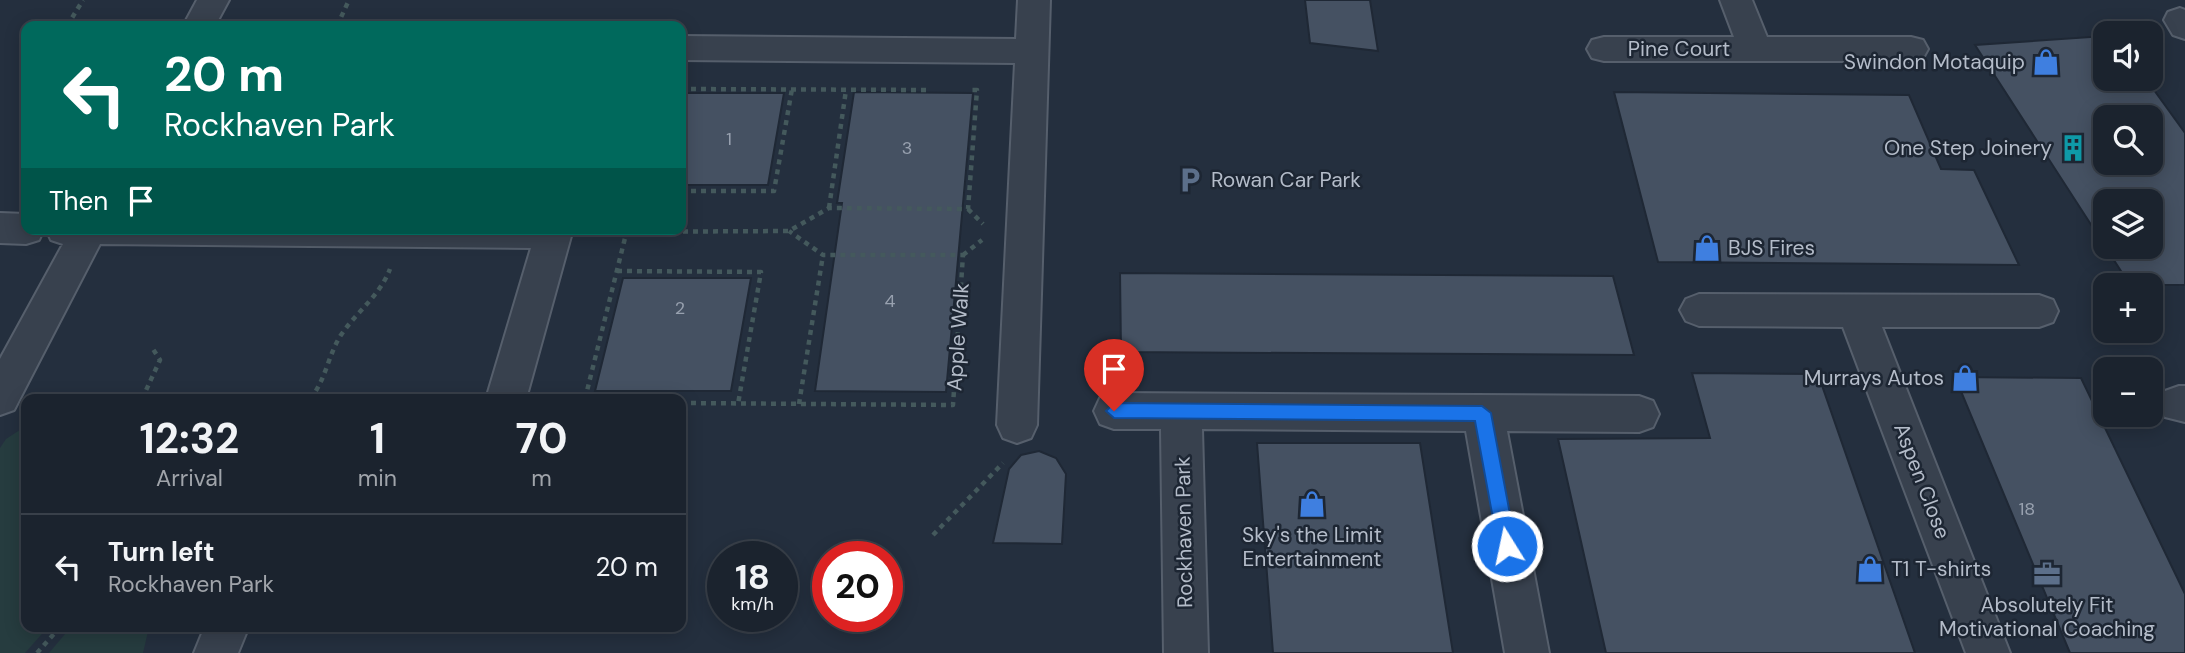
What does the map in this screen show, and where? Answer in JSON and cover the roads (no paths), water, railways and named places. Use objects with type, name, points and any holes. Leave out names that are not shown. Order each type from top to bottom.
[{"type":"lane","points":[[202,21],[213,0]]},
{"type":"lane","points":[[1017,425],[1034,0]]},
{"type":"lane","name":"Pine Court","points":[[1736,0],[1755,50]]},
{"type":"lane","points":[[686,48],[1032,51]]},
{"type":"lane","name":"Pine Court","points":[[1604,50],[1912,49]]},
{"type":"lane","points":[[0,229],[21,229]]},
{"type":"lane","points":[[0,397],[87,235]]},
{"type":"lane","points":[[507,394],[554,235]]},
{"type":"lane","points":[[1699,310],[2039,310]]},
{"type":"lane","name":"Aspen Close","points":[[1856,310],[1988,653]]},
{"type":"lane","points":[[1114,411],[1639,414]]},
{"type":"lane","name":"Rockhaven Park","points":[[1181,412],[1186,653]]},
{"type":"lane","points":[[1482,413],[1527,653]]},
{"type":"lane","points":[[216,653],[225,632]]},
{"type":"place","name":"Swindon Motaquip","points":[[2046,62]]},
{"type":"place","name":"One Step Joinery","points":[[2073,148]]},
{"type":"place","name":"Rowan Car Park","points":[[1190,180]]},
{"type":"place","name":"BJS Fires","points":[[1707,248]]},
{"type":"place","name":"Murrays Autos","points":[[1965,378]]},
{"type":"place","name":"Sky's the Limit Entertainment","points":[[1312,504]]},
{"type":"place","name":"T1 T-shirts","points":[[1870,569]]},
{"type":"place","name":"Absolutely Fit Motivational Coaching","points":[[2047,574]]}]
